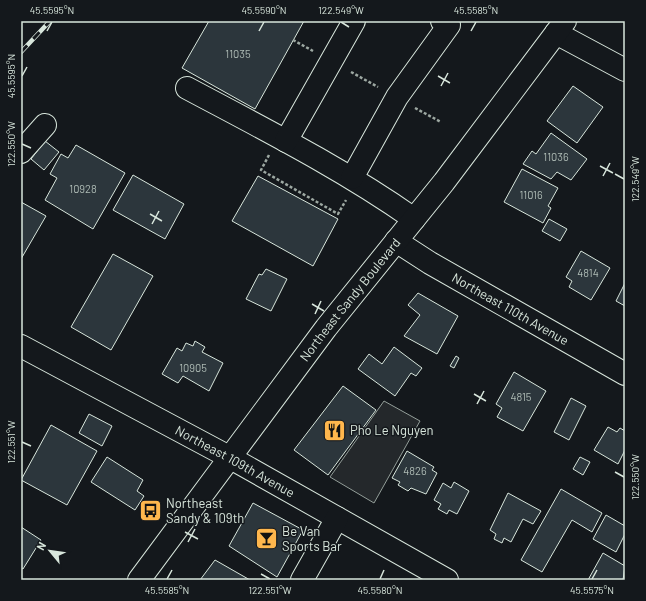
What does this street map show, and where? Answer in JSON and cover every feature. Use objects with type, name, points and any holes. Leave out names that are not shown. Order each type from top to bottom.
[{"type":"street","points":[[286,142],[354,21]]},
{"type":"street","points":[[352,178],[397,98],[449,25],[442,21]]},
{"type":"street","points":[[560,25],[625,70]]},
{"type":"street","name":"Northeast Sandy Boulevard","points":[[139,580],[326,328],[414,219],[560,25]]},
{"type":"street","points":[[187,88],[352,178],[414,219]]},
{"type":"street","points":[[21,152],[45,125]]},
{"type":"street","name":"Northeast 110th Avenue","points":[[396,241],[430,263],[625,374]]},
{"type":"street","name":"Northeast 109th Avenue","points":[[21,346],[229,457],[442,579]]},
{"type":"street","points":[[302,580],[337,518]]},
{"type":"path","points":[[293,40],[441,122]]},
{"type":"shaded area","points":[[384,401],[420,421],[374,503],[330,477]]},
{"type":"building","points":[[209,21],[304,21],[255,109],[182,68]]},
{"type":"building","points":[[573,86],[603,107],[577,143],[547,121]]},
{"type":"building","points":[[551,133],[587,159],[571,180],[557,172],[551,179],[523,164],[532,151],[536,154]]},
{"type":"building","points":[[45,141],[59,152],[44,170],[31,159]]},
{"type":"building","points":[[76,145],[125,173],[93,229],[45,200],[57,178],[50,174],[61,154],[68,158]]},
{"type":"building","points":[[522,169],[558,188],[548,206],[551,208],[543,223],[504,202]]},
{"type":"building","points":[[133,175],[184,204],[165,239],[113,210]]},
{"type":"building","points":[[258,176],[338,219],[313,266],[232,221]]},
{"type":"building","points":[[21,202],[46,216],[21,259]]},
{"type":"building","points":[[549,219],[567,229],[560,241],[542,231]]},
{"type":"building","points":[[581,251],[610,268],[591,300],[569,287],[572,281],[566,277]]},
{"type":"building","points":[[113,254],[153,276],[111,350],[71,327]]},
{"type":"building","points":[[266,269],[287,279],[271,311],[246,299],[259,274],[262,275]]},
{"type":"building","points":[[625,283],[625,306],[616,301]]},
{"type":"building","points":[[418,293],[458,316],[437,354],[404,336],[420,315],[408,305]]},
{"type":"building","points":[[195,341],[205,347],[202,352],[223,363],[209,391],[183,376],[178,383],[162,374],[177,348],[182,351],[186,343],[193,346]]},
{"type":"building","points":[[394,347],[422,368],[416,376],[411,373],[395,396],[358,369],[369,354],[382,364]]},
{"type":"building","points":[[456,356],[459,358],[454,368],[450,366]]},
{"type":"building","points":[[514,372],[546,391],[523,431],[497,417],[502,408],[496,404]]},
{"type":"building","name":"Pho Le Nguyen","points":[[343,386],[376,410],[328,475],[294,450]]},
{"type":"building","points":[[571,398],[586,406],[569,440],[554,432]]},
{"type":"building","points":[[89,414],[112,426],[102,446],[79,433]]},
{"type":"building","points":[[51,425],[97,451],[67,505],[21,480]]},
{"type":"building","points":[[608,427],[617,432],[620,428],[625,431],[625,450],[618,464],[594,450]]},
{"type":"building","points":[[407,451],[434,467],[432,470],[437,473],[426,494],[411,488],[408,491],[398,485],[400,482],[392,478]]},
{"type":"building","points":[[107,457],[143,480],[137,491],[144,496],[135,510],[91,482]]},
{"type":"building","points":[[580,457],[590,462],[583,475],[573,469]]},
{"type":"building","points":[[454,482],[469,491],[457,514],[449,510],[447,514],[438,509],[441,504],[434,500],[443,483],[451,488]]},
{"type":"building","points":[[561,489],[602,513],[592,532],[572,520],[542,572],[521,560]]},
{"type":"building","points":[[508,493],[541,511],[533,524],[523,519],[511,542],[504,538],[502,543],[494,539],[496,534],[490,530]]},
{"type":"building","name":"Be Van Sports Bar","points":[[253,503],[303,530],[277,577],[229,546]]},
{"type":"building","points":[[606,515],[625,526],[625,534],[616,552],[593,539]]},
{"type":"building","points":[[21,527],[41,540],[23,569],[21,568]]},
{"type":"building","points":[[603,553],[625,566],[623,580],[588,580]]},
{"type":"building","points":[[215,560],[250,580],[200,580]]},
{"type":"railway","points":[[21,52],[50,21]]},
{"type":"place","name":"Pho Le Nguyen","points":[[335,430]]},
{"type":"place","name":"Northeast Sandy & 109th","points":[[151,510]]},
{"type":"place","name":"Be Van Sports Bar","points":[[266,538]]}]
